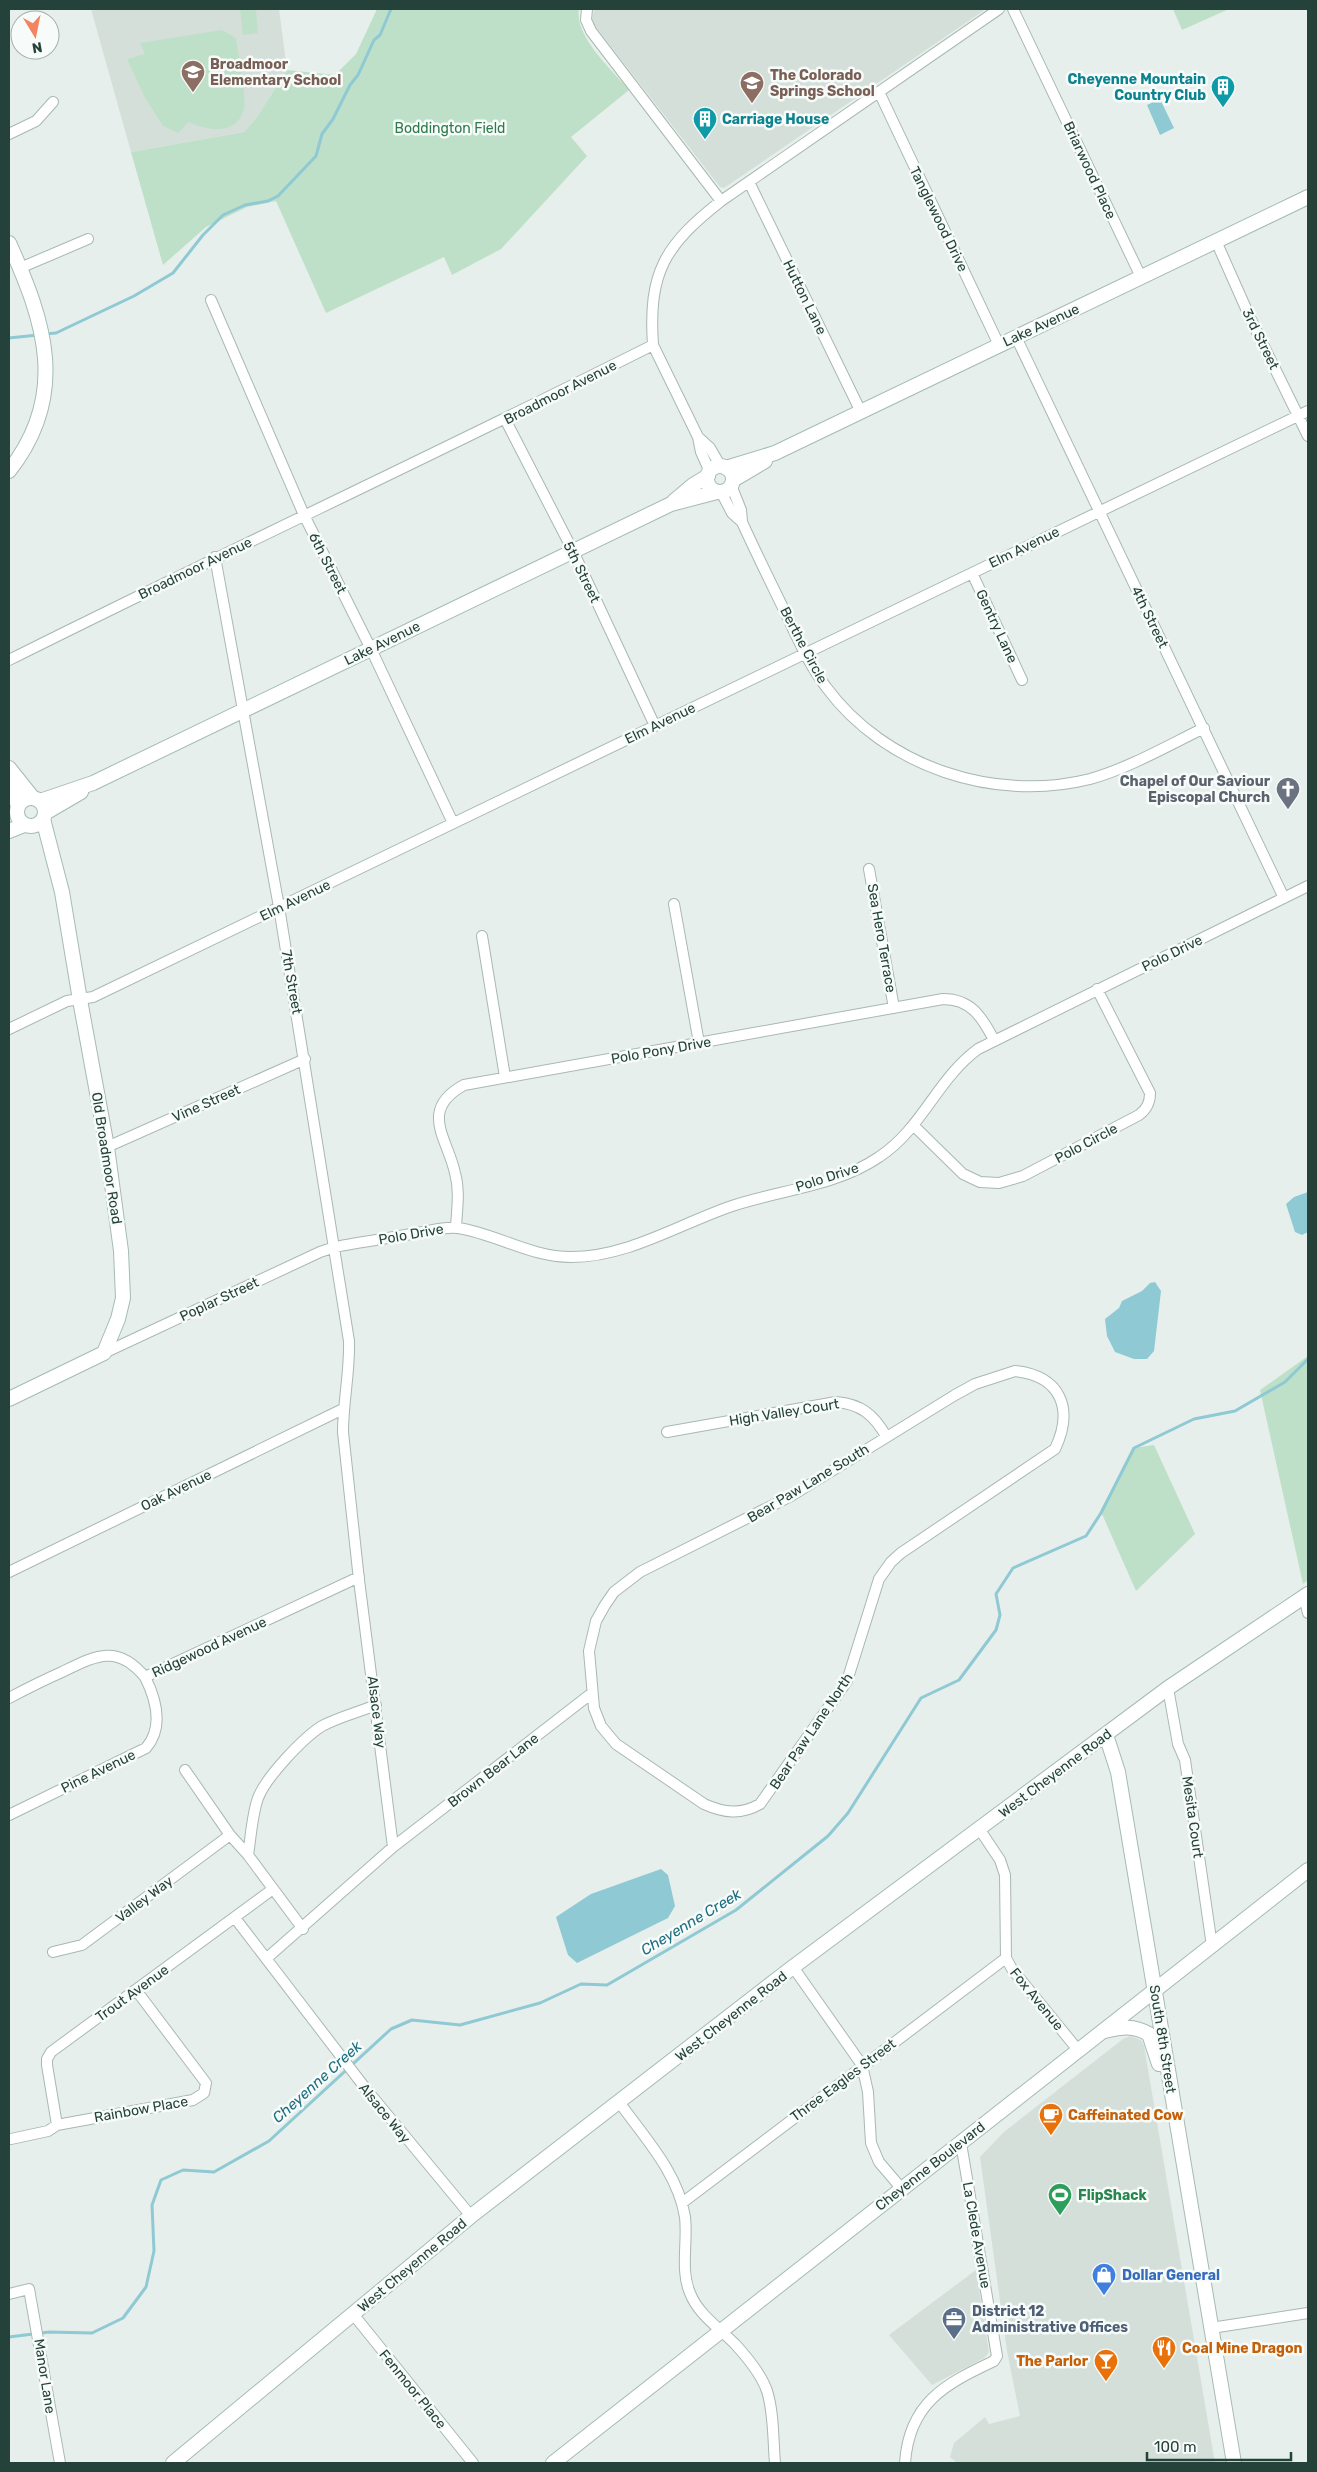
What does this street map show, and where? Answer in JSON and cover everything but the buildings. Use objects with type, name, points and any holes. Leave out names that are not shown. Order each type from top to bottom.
[{"type":"main road","name":"Lake Avenue","points":[[40,808],[72,798],[93,783],[671,504],[693,485],[721,479],[1308,196]]},
{"type":"main road","points":[[9,243],[40,318],[45,353],[42,403],[27,446],[9,472]]},
{"type":"main road","name":"Old Broadmoor Road","points":[[9,768],[40,808],[62,892],[107,1147],[121,1251],[123,1298],[118,1319],[104,1353]]},
{"type":"main road","points":[[9,778],[14,810],[19,820],[27,825]]},
{"type":"main road","points":[[9,831],[27,825],[38,824],[40,808],[24,799],[14,810]]},
{"type":"main road","name":"Old Broadmoor Road","points":[[27,825],[52,857]]},
{"type":"main road","points":[[9,1399],[104,1353]]},
{"type":"main road","name":"West Cheyenne Road","points":[[173,2463],[471,2216],[619,2102],[794,1968],[1168,1688],[1306,1595]]},
{"type":"main road","name":"South 8th Street","points":[[1106,1735],[1118,1772],[1234,2463]]},
{"type":"main road","name":"Cheyenne Boulevard","points":[[552,2463],[1308,1870]]},
{"type":"main road","points":[[1102,2032],[1120,2027],[1137,2027],[1149,2034],[1156,2052],[1161,2078],[1171,2089]]},
{"type":"street","points":[[587,9],[586,20],[591,31],[721,201]]},
{"type":"street","points":[[654,345],[652,308],[657,277],[663,262],[688,228],[721,201],[999,9]]},
{"type":"street","name":"Briarwood Place","points":[[1013,9],[1141,277]]},
{"type":"street","name":"Tanglewood Drive","points":[[878,92],[999,345]]},
{"type":"street","points":[[9,134],[36,121],[53,102]]},
{"type":"street","name":"Hutton Lane","points":[[749,182],[861,412]]},
{"type":"street","points":[[20,268],[88,239]]},
{"type":"street","name":"3rd Street","points":[[1216,241],[1252,322],[1304,414],[1308,436]]},
{"type":"street","name":"6th Street","points":[[211,300],[304,515],[453,823]]},
{"type":"street","name":"4th Street","points":[[1016,337],[1284,898]]},
{"type":"street","name":"Broadmoor Avenue","points":[[9,660],[215,557],[505,419],[654,345]]},
{"type":"street","name":"Berthe Circle","points":[[654,345],[698,437],[710,448],[732,513],[742,522],[805,653],[838,702],[869,731],[934,769],[981,782],[1005,785],[1049,786],[1090,779],[1129,764],[1204,728]]},
{"type":"street","name":"Elm Avenue","points":[[9,1029],[67,1001],[93,997],[1099,511],[1304,414]]},
{"type":"street","name":"5th Street","points":[[505,419],[573,551],[655,726]]},
{"type":"street","name":"7th Street","points":[[215,557],[245,710],[280,907],[335,1247],[349,1341],[350,1368],[343,1409]]},
{"type":"street","name":"Gentry Lane","points":[[972,573],[1022,680]]},
{"type":"street","name":"Sea Hero Terrace","points":[[869,869],[894,1008]]},
{"type":"street","name":"Polo Drive","points":[[335,1247],[456,1227],[543,1255],[572,1257],[601,1255],[628,1247],[732,1206],[850,1172],[889,1151],[914,1126],[949,1075],[969,1055],[994,1040],[1308,886]]},
{"type":"street","points":[[674,904],[699,1043]]},
{"type":"street","points":[[482,936],[505,1077]]},
{"type":"street","name":"Polo Circle","points":[[914,1126],[963,1174],[980,1182],[990,1183],[1010,1181],[1023,1176],[1146,1110],[1150,1102],[1150,1093],[1097,989]]},
{"type":"street","name":"Polo Pony Drive","points":[[456,1227],[458,1186],[452,1162],[440,1135],[439,1125],[442,1108],[450,1095],[464,1085],[894,1008],[954,999],[973,1007],[994,1040]]},
{"type":"street","name":"Vine Street","points":[[107,1147],[305,1059]]},
{"type":"street","name":"Poplar Street","points":[[104,1353],[320,1252],[335,1247]]},
{"type":"street","name":"Bear Paw Lane South","points":[[592,1693],[589,1664],[591,1636],[605,1604],[628,1580],[659,1561],[742,1522],[791,1496],[955,1395],[997,1375],[1015,1371],[1028,1372],[1048,1381]]},
{"type":"street","name":"Bear Paw Lane North","points":[[592,1693],[596,1717],[616,1744],[704,1804],[733,1812],[752,1808],[760,1804],[847,1680],[874,1591],[884,1570],[901,1553],[1055,1449],[1063,1426],[1062,1401],[1048,1381]]},
{"type":"street","name":"High Valley Court","points":[[668,1432],[836,1402],[861,1408],[877,1420],[886,1436]]},
{"type":"street","name":"Oak Avenue","points":[[9,1572],[343,1409]]},
{"type":"street","name":"Alsace Way","points":[[343,1409],[343,1432],[359,1577],[393,1847]]},
{"type":"street","name":"Ridgewood Avenue","points":[[9,1698],[94,1656],[116,1656],[125,1660],[144,1677],[359,1577]]},
{"type":"street","points":[[1306,1595],[1308,1613]]},
{"type":"street","name":"Pine Avenue","points":[[9,1815],[146,1748],[153,1740],[156,1717],[155,1701],[144,1677]]},
{"type":"street","name":"Mesita Court","points":[[1168,1688],[1178,1744],[1184,1760],[1212,1946]]},
{"type":"street","name":"Brown Bear Lane","points":[[393,1847],[592,1693]]},
{"type":"street","points":[[248,1854],[255,1808],[259,1795],[272,1776],[321,1727],[376,1705]]},
{"type":"street","points":[[185,1770],[230,1835],[248,1854],[303,1929]]},
{"type":"street","name":"Fox Avenue","points":[[980,1830],[1000,1860],[1005,1875],[1006,1958],[1012,1970],[1078,2050]]},
{"type":"street","name":"Valley Way","points":[[53,1952],[82,1945],[230,1835]]},
{"type":"street","points":[[267,1958],[303,1929],[393,1847]]},
{"type":"street","name":"Trout Avenue","points":[[57,2125],[47,2066],[47,2059],[51,2052],[273,1890]]},
{"type":"street","name":"Alsace Way","points":[[235,1918],[267,1958],[329,2043],[471,2216]]},
{"type":"street","name":"Three Eagles Street","points":[[682,2203],[862,2065],[1006,1958]]},
{"type":"street","points":[[794,1968],[862,2065],[868,2092],[871,2143],[879,2162],[902,2188]]},
{"type":"street","name":"Rainbow Place","points":[[11,2139],[48,2131],[57,2125],[193,2100],[204,2093],[206,2083],[136,1990]]},
{"type":"street","points":[[619,2102],[673,2178],[682,2203],[686,2233],[686,2279],[692,2299],[719,2331],[735,2344],[763,2383],[767,2393],[775,2463]]},
{"type":"street","name":"La Clede Avenue","points":[[906,2463],[910,2432],[924,2407],[947,2385],[994,2361],[997,2356],[962,2143]]},
{"type":"street","name":"Manor Lane","points":[[9,2294],[29,2289],[38,2328],[60,2463]]},
{"type":"street","points":[[1211,2328],[1308,2313]]},
{"type":"street","name":"Fenmoor Place","points":[[353,2314],[473,2463]]},
{"type":"shaded area","name":"Broadmoor Elementary School","points":[[91,9],[279,9],[287,70],[257,117],[244,132],[131,152]]},
{"type":"shaded area","name":"The Colorado Springs School","points":[[594,9],[986,9],[724,188],[720,187],[592,22]]},
{"type":"shaded area","points":[[1130,2036],[1141,2040],[1144,2046],[1215,2463],[957,2463],[950,2457],[954,2443],[985,2417],[989,2424],[1020,2416],[1007,2351],[980,2157],[1004,2132],[1123,2039]]},
{"type":"shaded area","points":[[976,2270],[989,2352],[984,2358],[932,2385],[889,2335]]},
{"type":"green space","points":[[240,9],[256,9],[258,33],[243,35]]},
{"type":"green space","name":"Boddington Field","points":[[377,9],[579,9],[582,30],[588,41],[604,63],[629,90],[571,137],[587,156],[501,249],[452,275],[444,257],[326,313],[276,201],[247,207],[206,227],[163,265],[131,152],[244,132],[257,117],[287,70],[335,75],[356,54]]},
{"type":"green space","points":[[1173,9],[1229,9],[1182,30]]},
{"type":"green space","points":[[222,30],[236,38],[245,103],[241,117],[229,127],[221,129],[204,128],[189,122],[178,133],[163,126],[144,96],[127,59],[145,54],[140,43]]},
{"type":"green space","points":[[1308,1356],[1308,1580],[1303,1584],[1260,1390]]},
{"type":"green space","points":[[1154,1445],[1195,1534],[1136,1591],[1102,1514],[1087,1536],[1134,1448]]},
{"type":"water","points":[[1160,99],[1174,128],[1160,135],[1147,105]]},
{"type":"water","points":[[1308,1192],[1308,1232],[1302,1235],[1295,1232],[1286,1204],[1294,1197]]},
{"type":"water","points":[[1155,1282],[1161,1291],[1154,1351],[1147,1359],[1134,1359],[1115,1352],[1107,1336],[1105,1319],[1119,1308],[1122,1301],[1142,1291],[1150,1283]]},
{"type":"water","points":[[661,1869],[668,1875],[675,1906],[668,1918],[577,1963],[568,1955],[556,1917],[591,1894]]},
{"type":"waterway","points":[[44,334],[56,333],[134,296],[173,273],[203,235],[223,215],[245,205],[268,201],[278,196],[316,156],[322,134],[333,119],[350,85],[358,75],[374,40],[380,35],[391,9]]},
{"type":"waterway","points":[[9,338],[38,335]]},
{"type":"waterway","name":"Cheyenne Creek","points":[[9,2337],[49,2332],[92,2333],[123,2318],[146,2287],[154,2251],[152,2205],[161,2180],[183,2170],[214,2172],[269,2141],[391,2029],[412,2020],[460,2025],[540,2003],[581,1984],[607,1985],[736,1910],[828,1836],[848,1813],[921,1698],[959,1680],[996,1630],[1000,1615],[996,1594],[1013,1568],[1086,1536],[1101,1513],[1134,1448],[1194,1419],[1235,1411],[1285,1382],[1308,1359]]},
{"type":"place","name":"Broadmoor Elementary School","points":[[193,93]]},
{"type":"place","name":"The Colorado Springs School","points":[[752,104]]},
{"type":"place","name":"Cheyenne Mountain Country Club","points":[[1223,108]]},
{"type":"place","name":"Carriage House","points":[[705,140]]},
{"type":"place","name":"Chapel of Our Saviour Episcopal Church","points":[[1288,810]]},
{"type":"place","name":"Caffeinated Cow","points":[[1051,2136]]},
{"type":"place","name":"FlipShack","points":[[1060,2216]]},
{"type":"place","name":"Dollar General","points":[[1104,2296]]},
{"type":"place","name":"District 12 Administrative Offices","points":[[954,2340]]},
{"type":"place","name":"Coal Mine Dragon","points":[[1164,2369]]},
{"type":"place","name":"The Parlor","points":[[1106,2382]]}]
